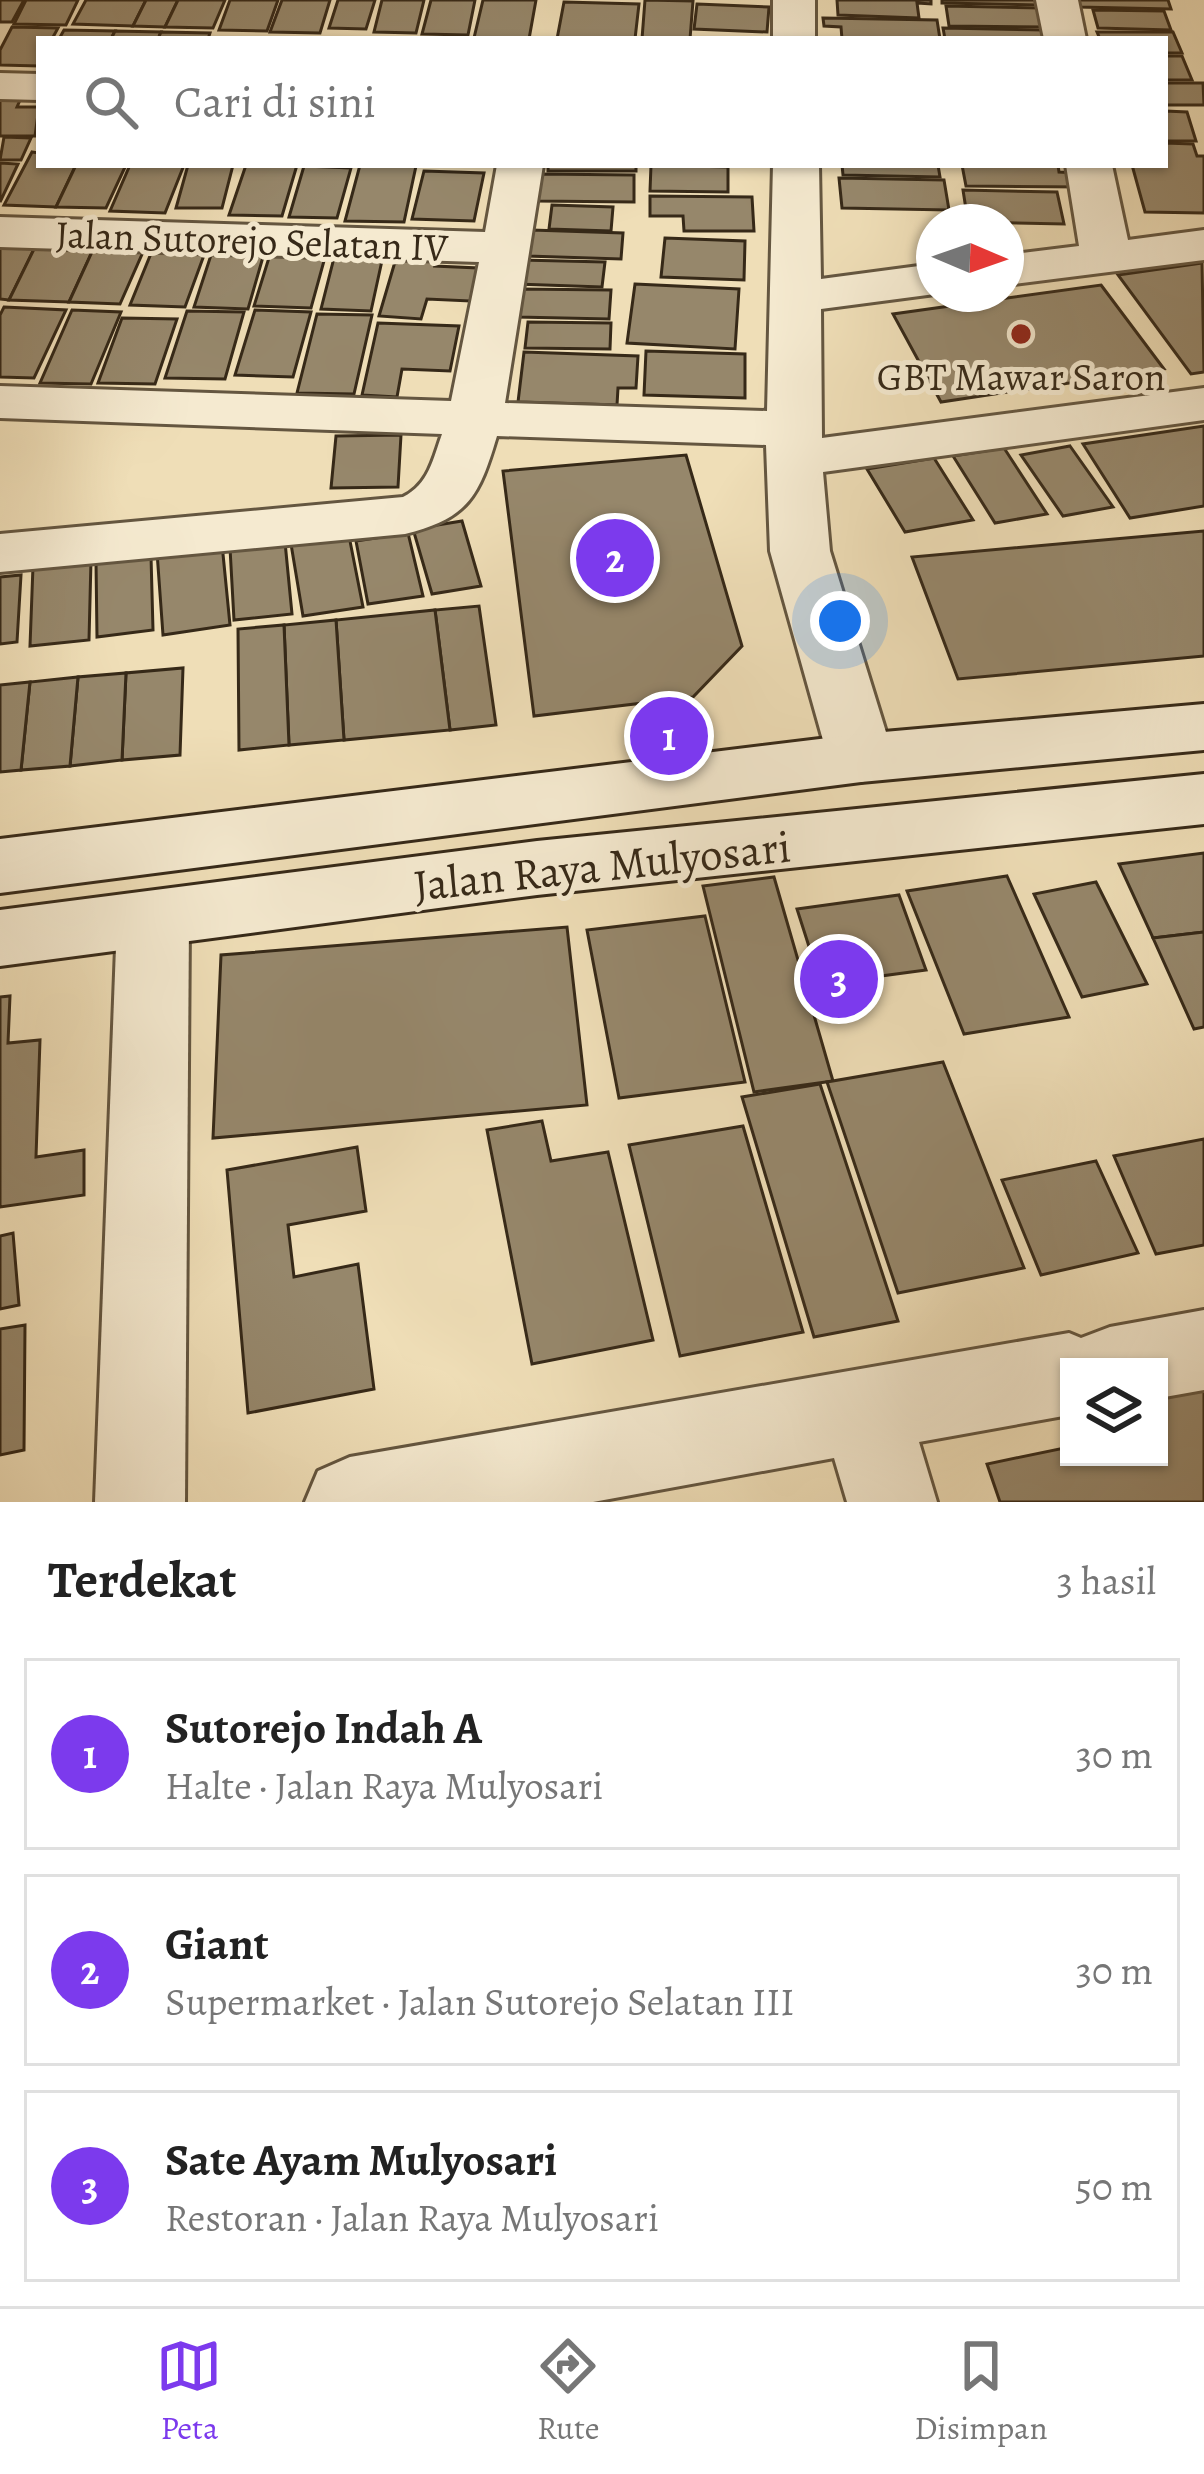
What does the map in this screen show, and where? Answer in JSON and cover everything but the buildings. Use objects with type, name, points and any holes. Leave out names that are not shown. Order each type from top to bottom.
[{"type":"street","points":[[794,0],[794,36]]},
{"type":"street","points":[[1057,0],[1063,36]]},
{"type":"street","points":[[0,86],[36,87]]},
{"type":"street","points":[[0,553],[417,513],[446,493],[473,417],[519,168]]},
{"type":"street","points":[[796,168],[794,444],[800,551],[861,758]]},
{"type":"street","points":[[1089,168],[1106,256]]},
{"type":"street","name":"Jalan Sutorejo Selatan IV","points":[[0,232],[505,248]]},
{"type":"street","points":[[1024,267],[1204,245]]},
{"type":"street","points":[[797,297],[916,281]]},
{"type":"street","points":[[0,402],[473,417],[794,444],[1204,404]]},
{"type":"street","name":"Jalan Raya Mulyosari","points":[[0,866],[861,758],[1204,727]]},
{"type":"street","name":"Jalan Raya Mulyosari","points":[[0,938],[537,868],[1204,799]]},
{"type":"street","points":[[140,1502],[153,921]]},
{"type":"street","points":[[1160,1358],[1204,1350]]},
{"type":"street","points":[[350,1502],[1060,1376]]},
{"type":"street","points":[[865,1410],[892,1502]]},
{"type":"place","name":"GBT Mawar Saron","points":[[1021,334]]},
{"type":"place","name":"Giant","points":[[615,558]]},
{"type":"place","name":"Sutorejo Indah A","points":[[669,736]]},
{"type":"place","name":"Sate Ayam Mulyosari","points":[[839,979]]}]
